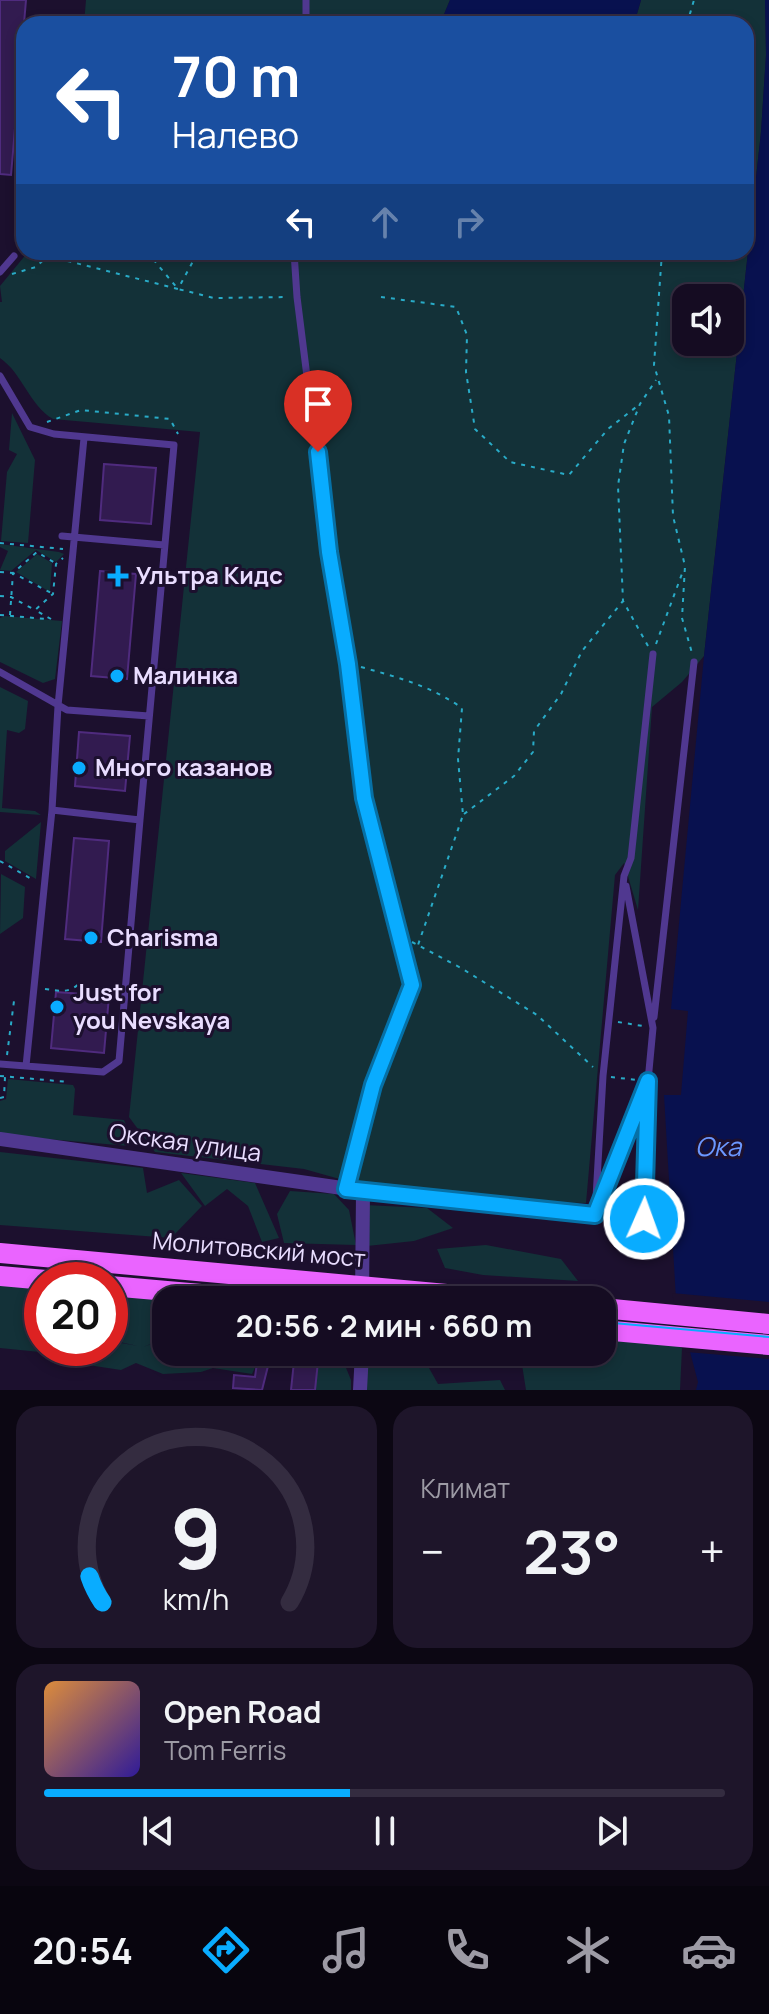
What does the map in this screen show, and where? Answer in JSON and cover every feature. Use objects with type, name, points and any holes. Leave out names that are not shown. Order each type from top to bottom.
[{"type":"main road","name":"Молитовский мост","points":[[0,1253],[360,1286]]},
{"type":"main road","points":[[0,1276],[24,1278]]},
{"type":"main road","name":"Молитовский мост","points":[[128,1288],[152,1290]]},
{"type":"main road","points":[[616,1309],[769,1324]]},
{"type":"main road","points":[[616,1331],[769,1345]]},
{"type":"street","name":"Окская улица","points":[[0,1139],[363,1191]]},
{"type":"street","points":[[362,1286],[363,1191]]},
{"type":"street","points":[[360,1390],[361,1366]]},
{"type":"lane","points":[[0,272],[14,256]]},
{"type":"lane","points":[[295,260],[329,552],[348,664],[364,798],[412,985],[373,1085],[346,1189]]},
{"type":"lane","points":[[0,376],[30,427],[84,438],[174,445],[119,1061],[103,1072],[0,1064]]},
{"type":"lane","points":[[26,1066],[84,438]]},
{"type":"lane","points":[[62,536],[164,545]]},
{"type":"lane","points":[[595,1215],[603,1076],[624,876],[631,858],[653,654]]},
{"type":"lane","points":[[644,1247],[648,1081],[694,662]]},
{"type":"lane","points":[[0,672],[67,710],[149,716]]},
{"type":"lane","points":[[52,810],[140,820]]},
{"type":"lane","points":[[624,876],[653,1028]]},
{"type":"lane","points":[[595,1215],[648,1081]]},
{"type":"lane","points":[[363,1191],[595,1215]]},
{"type":"path","points":[[12,274],[36,267],[44,260]]},
{"type":"path","points":[[64,260],[214,298],[297,297]]},
{"type":"path","points":[[154,260],[178,289]]},
{"type":"path","points":[[178,289],[194,260]]},
{"type":"path","points":[[661,260],[654,365],[669,416],[673,516],[685,566],[682,618],[694,662]]},
{"type":"path","points":[[381,297],[456,307],[467,335],[466,372],[475,429],[510,462],[569,475],[608,429],[640,404]]},
{"type":"path","points":[[653,654],[623,601],[618,486],[624,444],[640,404],[658,377]]},
{"type":"path","points":[[30,427],[81,410],[170,419],[178,434]]},
{"type":"path","points":[[0,543],[63,549],[70,559]]},
{"type":"path","points":[[10,615],[13,573],[37,552],[56,564]]},
{"type":"path","points":[[35,610],[53,594],[56,564],[67,555]]},
{"type":"path","points":[[653,654],[685,566]]},
{"type":"path","points":[[0,572],[13,573],[53,594]]},
{"type":"path","points":[[0,596],[11,597],[51,619],[0,615]]},
{"type":"path","points":[[463,815],[514,776],[533,752],[534,731],[561,694],[582,651],[623,601]]},
{"type":"path","points":[[348,664],[409,680],[443,694],[462,708],[458,759],[463,815],[418,945]]},
{"type":"path","points":[[0,861],[38,883]]},
{"type":"path","points":[[401,936],[461,968],[537,1015],[603,1076],[648,1081]]},
{"type":"path","points":[[43,989],[68,991],[76,988],[81,981]]},
{"type":"path","points":[[7,1055],[14,1001]]},
{"type":"path","points":[[609,1021],[653,1028]]},
{"type":"path","points":[[0,1076],[69,1082]]},
{"type":"path","points":[[0,1098],[4,1097],[5,1076]]},
{"type":"green space","points":[[86,0],[450,0],[443,16],[85,16]]},
{"type":"green space","points":[[641,0],[765,0],[766,55],[754,196],[754,16],[636,16]]},
{"type":"green space","points":[[21,260],[747,260],[744,288],[744,284],[672,284],[672,356],[737,356],[704,656],[682,682],[652,707],[638,910],[624,863],[615,875],[586,1203],[530,1202],[361,1185],[304,1169],[155,1152],[129,1117],[200,432],[53,419],[38,406],[15,372],[0,358],[0,286]]},
{"type":"green space","points":[[12,413],[35,460],[28,543],[1,541],[7,472],[17,454],[9,450]]},
{"type":"green space","points":[[0,544],[64,554],[56,562],[36,550],[11,571],[0,570],[8,551]]},
{"type":"green space","points":[[37,554],[52,563],[50,592],[16,572]]},
{"type":"green space","points":[[0,618],[62,621],[55,679],[43,683],[0,662]]},
{"type":"green space","points":[[0,687],[28,701],[25,729],[19,733],[7,730],[2,808],[35,811],[41,815],[0,812]]},
{"type":"green space","points":[[41,822],[36,879],[5,861],[5,851]]},
{"type":"green space","points":[[1,874],[25,887],[23,918],[0,934]]},
{"type":"green space","points":[[8,1079],[73,1085],[73,1115],[124,1120],[132,1138],[129,1146],[0,1135],[0,1101],[6,1099]]},
{"type":"green space","points":[[0,1152],[143,1168],[147,1193],[179,1180],[202,1206],[171,1238],[0,1225]]},
{"type":"green space","points":[[181,1173],[255,1183],[279,1238],[262,1242],[248,1206],[227,1189],[205,1206]]},
{"type":"green space","points":[[290,1191],[334,1194],[349,1210],[356,1245],[284,1243],[277,1214]]},
{"type":"green space","points":[[365,1205],[427,1208],[453,1228],[414,1241],[367,1246]]},
{"type":"green space","points":[[486,1245],[561,1259],[578,1281],[483,1275],[445,1268],[437,1249]]},
{"type":"green space","points":[[0,1282],[24,1284],[24,1350],[0,1348]]},
{"type":"green space","points":[[128,1294],[152,1298],[152,1343],[143,1347],[152,1344],[152,1366],[256,1366],[252,1374],[213,1368],[201,1372],[163,1374],[136,1363],[121,1370],[95,1366],[128,1366],[128,1344],[138,1346],[128,1344]]},
{"type":"green space","points":[[616,1339],[667,1341],[682,1348],[680,1390],[526,1390],[522,1366],[616,1366]]},
{"type":"green space","points":[[305,1366],[345,1366],[351,1390],[307,1390]]},
{"type":"green space","points":[[367,1366],[428,1366],[438,1384],[500,1380],[505,1390],[364,1390]]},
{"type":"water","points":[[450,0],[641,0],[636,16],[443,16]]},
{"type":"water","name":"Ока","points":[[765,0],[769,0],[769,1390],[696,1390],[698,1382],[676,1299],[664,1095],[681,1095],[688,1011],[671,1009],[704,656],[737,356],[744,356],[747,260],[754,260],[754,196],[766,55]]},
{"type":"pier","points":[[672,1293],[769,1302],[769,1359],[686,1352]]},
{"type":"building","points":[[0,0],[26,0],[25,16],[16,16],[16,117],[11,175],[0,174]]},
{"type":"building","points":[[104,464],[156,468],[151,524],[100,520]]},
{"type":"building","points":[[100,571],[136,574],[127,679],[91,676]]},
{"type":"building","points":[[79,732],[130,736],[125,791],[75,786]]},
{"type":"building","points":[[74,838],[109,841],[101,942],[65,939]]},
{"type":"building","points":[[56,992],[109,996],[104,1053],[51,1048]]},
{"type":"building","points":[[257,1366],[268,1366],[262,1390],[233,1388],[234,1375],[255,1377]]},
{"type":"building","points":[[294,1366],[318,1366],[315,1390],[291,1390]]},
{"type":"tram line","points":[[0,1261],[278,1286]]},
{"type":"tram line","points":[[616,1323],[769,1337]]},
{"type":"place","name":"Ультра Кидс","points":[[118,576]]},
{"type":"place","name":"Малинка","points":[[117,676]]},
{"type":"place","name":"Много казанов","points":[[79,768]]},
{"type":"place","name":"Charisma","points":[[91,938]]},
{"type":"place","name":"Just for you Nevskaya","points":[[57,1007]]},
{"type":"route","points":[[318,452],[364,798],[412,985],[373,1085],[346,1189],[595,1215],[648,1081],[644,1219]]}]
